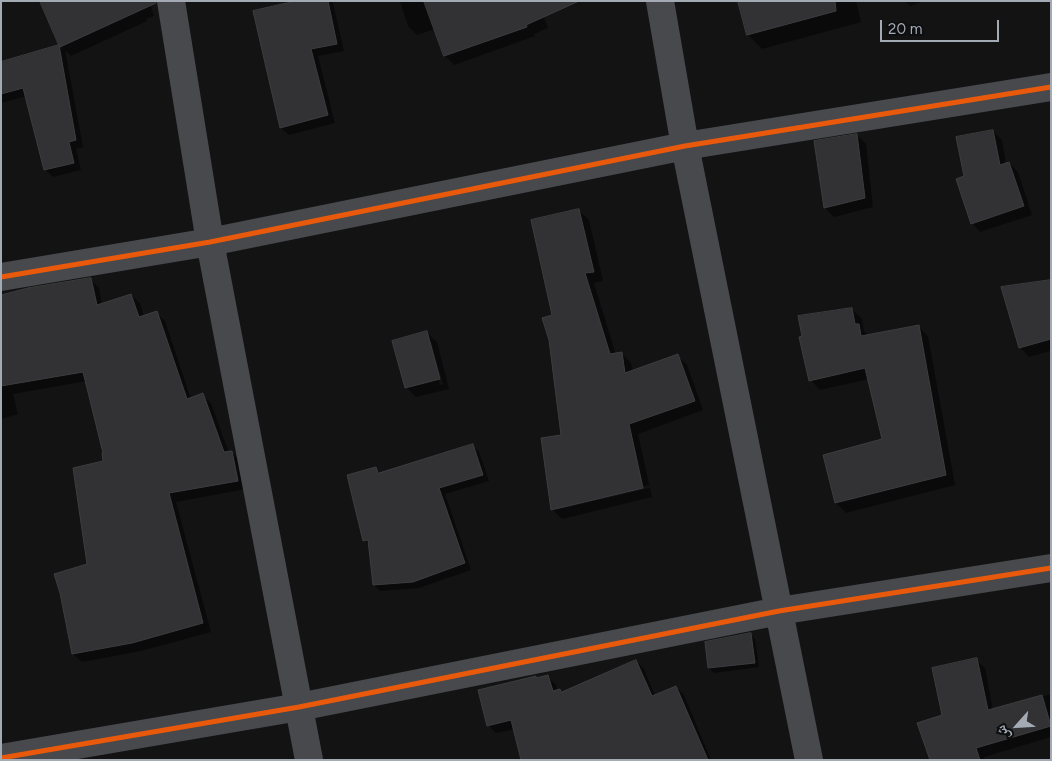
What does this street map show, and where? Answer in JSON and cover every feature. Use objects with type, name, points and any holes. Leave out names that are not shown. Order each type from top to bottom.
[{"type":"street","points":[[170,1],[210,242],[309,760]]},
{"type":"street","points":[[660,1],[685,146],[809,760]]},
{"type":"street","points":[[1,277],[210,242],[685,146],[1051,87]]},
{"type":"street","points":[[1,758],[299,707],[779,611],[1051,568]]},
{"type":"building","points":[[40,1],[156,1],[156,3],[60,47]]},
{"type":"building","points":[[296,1],[328,1],[337,44],[311,49],[328,115],[280,128],[253,11]]},
{"type":"building","points":[[424,1],[579,1],[526,25],[527,27],[444,56]]},
{"type":"building","points":[[738,1],[835,1],[836,11],[747,35]]},
{"type":"building","points":[[59,45],[76,140],[69,142],[74,163],[44,170],[23,88],[1,94],[1,62]]},
{"type":"building","points":[[993,130],[1000,165],[1009,162],[1024,206],[971,224],[956,179],[964,176],[956,137]]},
{"type":"building","points":[[857,134],[865,198],[824,208],[814,141]]},
{"type":"building","points":[[579,209],[594,272],[585,273],[610,354],[622,352],[625,373],[678,354],[695,401],[629,424],[643,488],[551,510],[541,438],[561,435],[549,340],[542,318],[552,315],[531,220]]},
{"type":"building","points":[[91,278],[97,305],[131,294],[139,317],[157,311],[187,399],[203,393],[224,452],[232,451],[238,481],[169,493],[203,623],[132,643],[72,654],[60,593],[54,574],[87,564],[73,468],[103,461],[103,453],[83,372],[1,386],[1,295],[28,288]]},
{"type":"building","points":[[1051,280],[1051,339],[1019,348],[1001,287]]},
{"type":"building","points":[[852,308],[855,324],[859,324],[861,336],[919,325],[946,475],[835,503],[823,455],[882,439],[865,368],[809,381],[799,337],[802,336],[798,316]]},
{"type":"building","points":[[427,331],[440,379],[405,388],[392,341]]},
{"type":"building","points":[[473,444],[483,475],[439,488],[465,563],[413,582],[373,585],[368,540],[363,541],[347,475],[376,467],[378,473]]},
{"type":"building","points":[[751,633],[755,663],[708,668],[705,642]]},
{"type":"building","points":[[977,658],[988,710],[1042,695],[1051,726],[976,748],[980,760],[930,760],[917,723],[942,715],[932,668]]},
{"type":"building","points":[[636,660],[652,696],[676,686],[708,760],[521,760],[511,720],[487,726],[478,690],[536,676],[536,678],[548,675],[553,691],[560,689],[561,692]]},
{"type":"cycle path","points":[[1,277],[210,242],[685,146],[1051,87]]},
{"type":"cycle path","points":[[1,758],[299,707],[779,611],[1051,568]]}]
